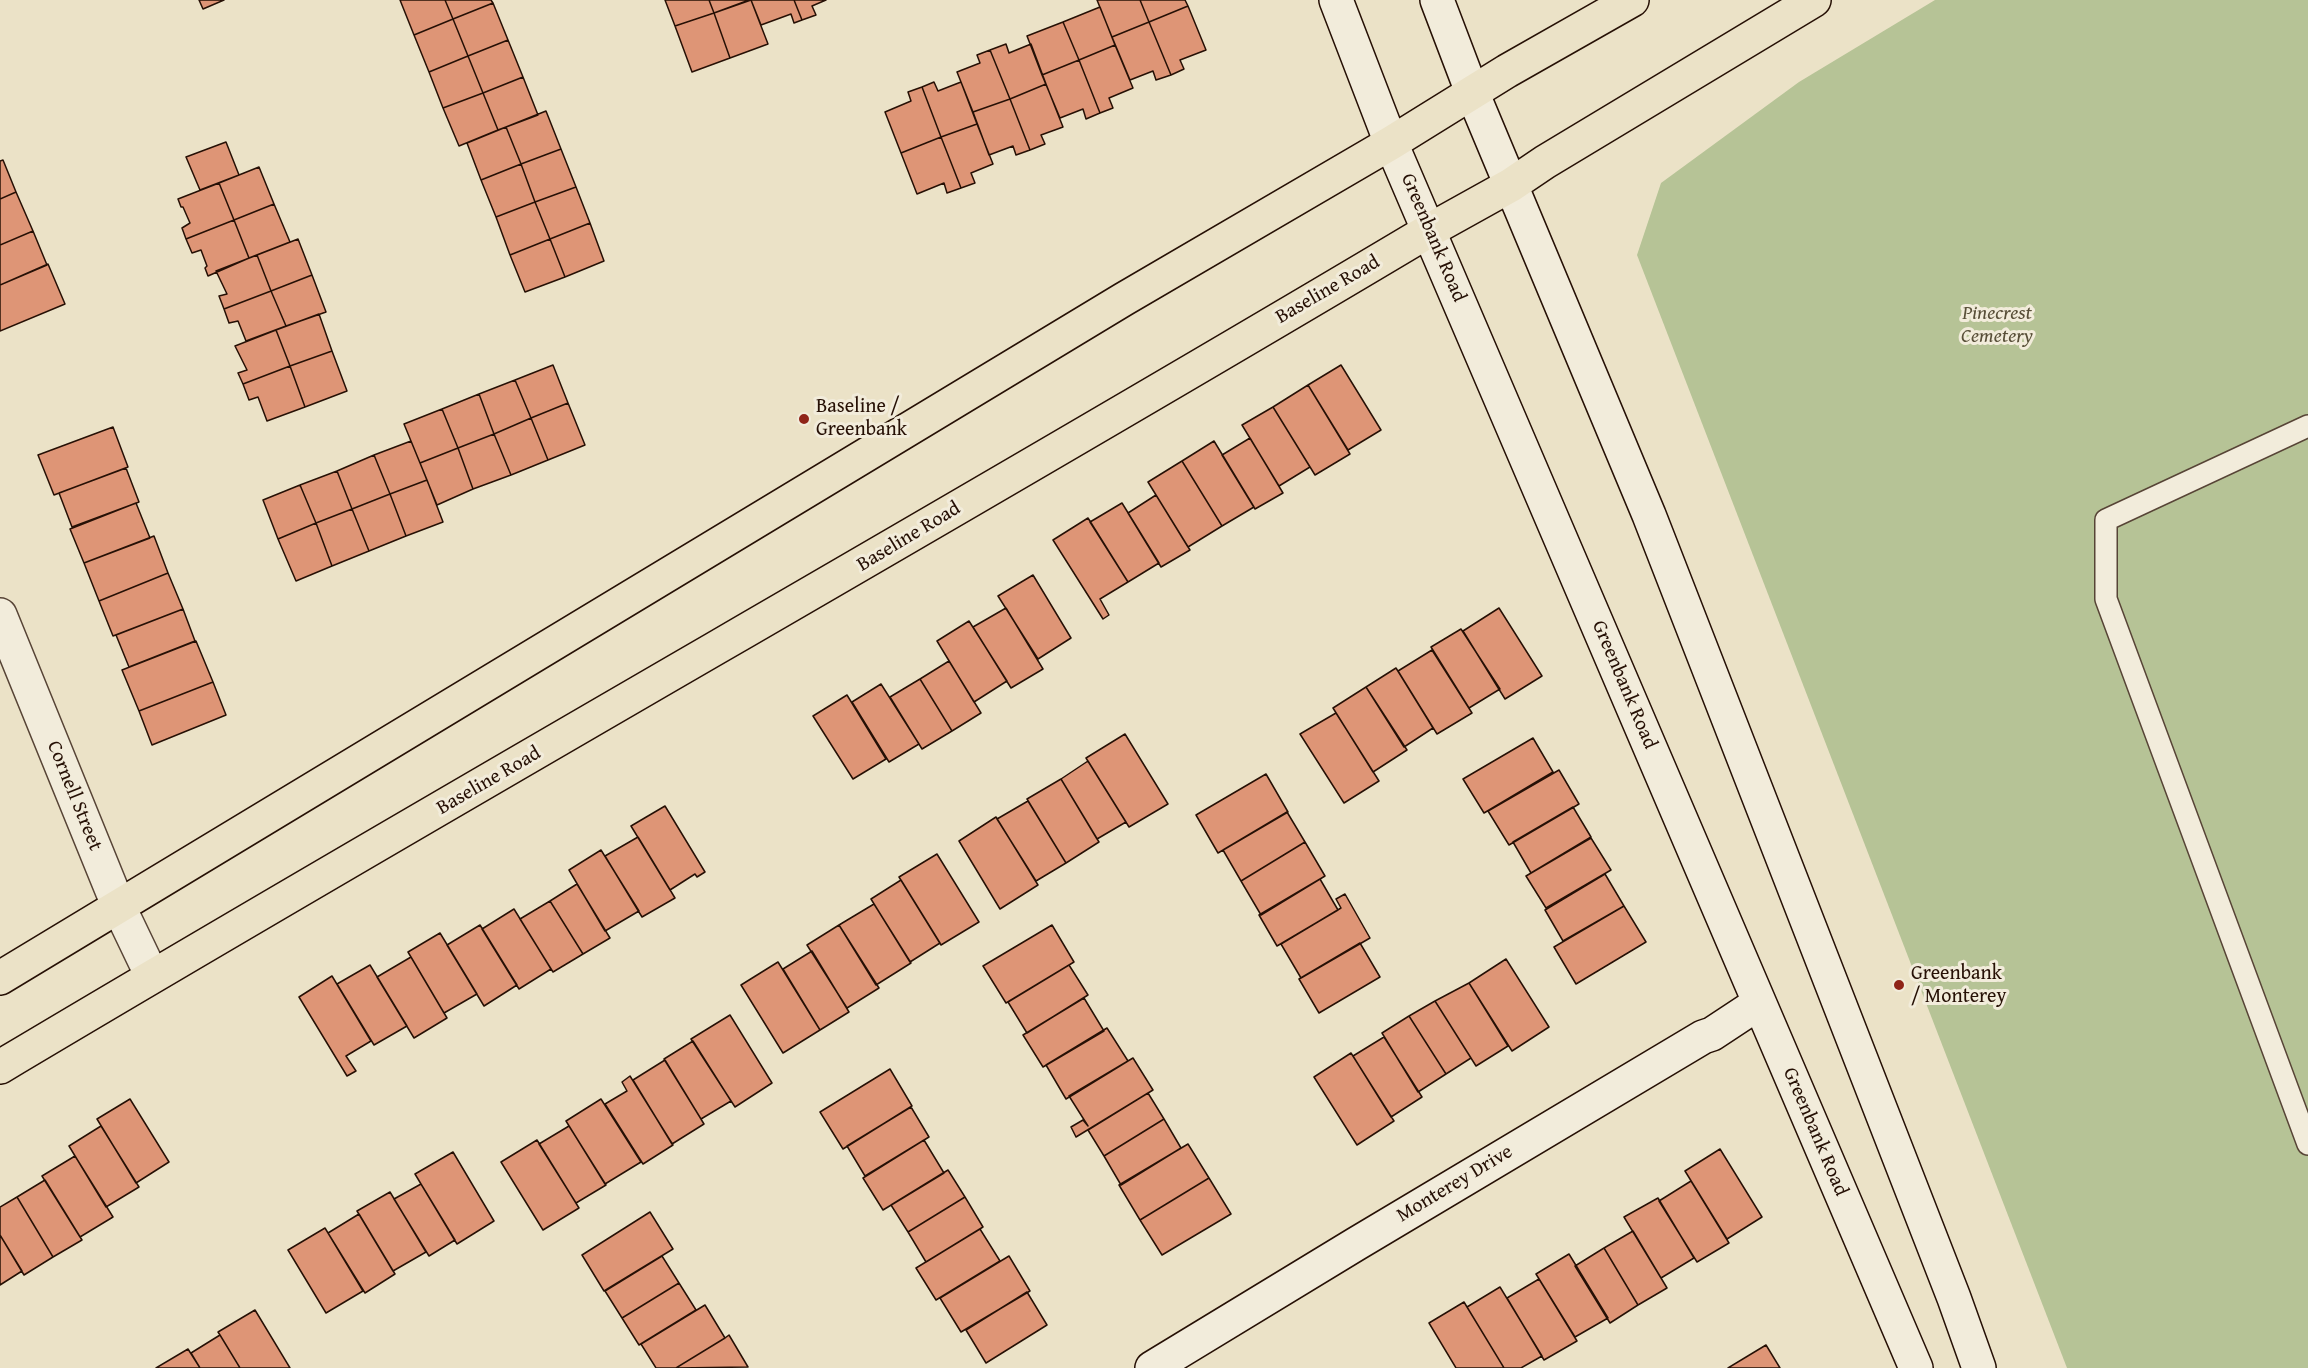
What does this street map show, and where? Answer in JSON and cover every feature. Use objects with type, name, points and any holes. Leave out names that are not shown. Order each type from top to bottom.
[{"type":"main road","name":"Greenbank Road","points":[[1336,0],[1391,143],[1916,1368]]},
{"type":"main road","points":[[1437,0],[1472,92],[1649,515],[1954,1298],[1979,1368]]},
{"type":"main road","points":[[0,978],[1124,299],[1391,143],[1472,92],[1632,0]]},
{"type":"main road","name":"Baseline Road","points":[[0,1067],[152,976],[865,563],[1430,230],[1511,185],[1545,162],[1814,0]]},
{"type":"main road","name":"Cornell Street","points":[[0,615],[118,905],[152,976]]},
{"type":"main road","name":"Monterey Drive","points":[[1152,1368],[1759,1004]]},
{"type":"lane","points":[[2308,426],[2106,520],[2106,599],[2308,1144]]},
{"type":"green space","name":"Pinecrest Cemetery","points":[[1935,0],[2308,0],[2308,1368],[2067,1368],[1637,255],[1661,183],[1799,82]]},
{"type":"building","points":[[199,0],[224,0],[203,9]]},
{"type":"building","points":[[400,0],[445,0],[453,19],[414,35]]},
{"type":"building","points":[[445,0],[491,0],[493,3],[453,19]]},
{"type":"building","points":[[665,0],[709,0],[714,13],[675,26]]},
{"type":"building","points":[[709,0],[749,0],[714,13]]},
{"type":"building","points":[[751,0],[768,44],[730,58],[714,13]]},
{"type":"building","points":[[751,0],[794,0],[802,20],[794,23],[791,14],[761,25]]},
{"type":"building","points":[[794,0],[826,0],[812,6],[816,15],[802,20]]},
{"type":"building","points":[[1097,0],[1140,0],[1149,22],[1112,37]]},
{"type":"building","points":[[1140,0],[1185,0],[1188,6],[1149,22]]},
{"type":"building","points":[[493,3],[508,40],[468,56],[453,19]]},
{"type":"building","points":[[1188,6],[1206,50],[1180,60],[1184,69],[1171,75],[1149,22]]},
{"type":"building","points":[[1100,7],[1115,45],[1079,60],[1063,22]]},
{"type":"building","points":[[714,13],[730,58],[692,72],[675,26]]},
{"type":"building","points":[[453,19],[468,56],[429,72],[414,35]]},
{"type":"building","points":[[1063,22],[1079,60],[1042,75],[1027,36]]},
{"type":"building","points":[[1149,22],[1171,75],[1156,80],[1153,71],[1130,80],[1112,37]]},
{"type":"building","points":[[508,40],[523,77],[483,93],[468,56]]},
{"type":"building","points":[[1006,44],[1009,53],[1031,44],[1046,84],[1010,99],[990,50]]},
{"type":"building","points":[[1115,45],[1133,88],[1109,98],[1113,108],[1100,113],[1079,60]]},
{"type":"building","points":[[990,50],[1010,99],[973,112],[957,72],[980,63],[977,55]]},
{"type":"building","points":[[468,56],[483,93],[443,108],[429,72]]},
{"type":"building","points":[[1079,60],[1100,113],[1086,119],[1083,109],[1060,118],[1042,75]]},
{"type":"building","points":[[523,77],[538,115],[498,130],[483,93]]},
{"type":"building","points":[[934,82],[938,91],[961,82],[977,124],[941,137],[922,87]]},
{"type":"building","points":[[1046,84],[1063,127],[1041,135],[1045,144],[1030,150],[1010,99]]},
{"type":"building","points":[[922,87],[941,137],[901,153],[885,112],[911,101],[908,92]]},
{"type":"building","points":[[483,93],[498,130],[459,146],[443,108]]},
{"type":"building","points":[[1010,99],[1030,150],[1016,155],[1013,146],[989,155],[973,112]]},
{"type":"building","points":[[546,111],[561,149],[521,164],[506,127]]},
{"type":"building","points":[[977,124],[993,164],[971,173],[975,183],[961,188],[941,137]]},
{"type":"building","points":[[506,127],[521,164],[481,180],[467,143]]},
{"type":"building","points":[[941,137],[961,188],[947,193],[944,183],[917,194],[901,153]]},
{"type":"building","points":[[226,142],[239,175],[200,190],[186,157]]},
{"type":"building","points":[[561,149],[576,187],[535,202],[521,164]]},
{"type":"building","points":[[3,160],[16,192],[0,199],[0,161]]},
{"type":"building","points":[[521,164],[535,202],[496,217],[481,180]]},
{"type":"building","points":[[259,167],[274,204],[234,220],[219,183]]},
{"type":"building","points":[[219,183],[234,220],[186,239],[182,228],[190,223],[178,199]]},
{"type":"building","points":[[576,187],[590,223],[550,239],[535,202]]},
{"type":"building","points":[[16,192],[33,231],[0,245],[0,199]]},
{"type":"building","points":[[535,202],[550,239],[510,255],[496,217]]},
{"type":"building","points":[[274,204],[290,242],[249,258],[234,220]]},
{"type":"building","points":[[234,220],[249,258],[208,276],[201,250],[192,253],[186,239]]},
{"type":"building","points":[[590,223],[604,261],[565,277],[550,239]]},
{"type":"building","points":[[33,231],[47,265],[0,285],[0,245]]},
{"type":"building","points":[[298,239],[312,275],[271,291],[257,255]]},
{"type":"building","points":[[550,239],[565,277],[525,292],[510,255]]},
{"type":"building","points":[[257,255],[271,291],[224,309],[219,296],[227,294],[216,271]]},
{"type":"building","points":[[48,264],[65,304],[0,331],[0,285]]},
{"type":"building","points":[[312,275],[326,312],[286,326],[271,291]]},
{"type":"building","points":[[271,291],[286,326],[246,341],[238,321],[229,323],[224,309]]},
{"type":"building","points":[[319,314],[332,351],[290,366],[276,330]]},
{"type":"building","points":[[276,330],[290,366],[243,384],[238,373],[247,370],[235,346]]},
{"type":"building","points":[[332,351],[347,391],[305,407],[290,366]]},
{"type":"building","points":[[553,365],[568,403],[531,418],[515,380]]},
{"type":"building","points":[[1341,365],[1381,430],[1348,450],[1308,385]]},
{"type":"building","points":[[290,366],[305,407],[267,421],[258,397],[249,400],[243,384]]},
{"type":"building","points":[[515,380],[531,418],[494,434],[479,394]]},
{"type":"building","points":[[1308,385],[1350,454],[1315,475],[1273,407]]},
{"type":"building","points":[[479,394],[494,434],[458,448],[442,409]]},
{"type":"building","points":[[568,403],[585,445],[548,460],[531,418]]},
{"type":"building","points":[[1273,407],[1310,467],[1279,486],[1242,425]]},
{"type":"building","points":[[442,409],[458,448],[420,463],[404,424]]},
{"type":"building","points":[[531,418],[548,460],[511,475],[494,434]]},
{"type":"building","points":[[113,427],[128,467],[54,495],[38,455]]},
{"type":"building","points":[[494,434],[511,475],[473,489],[458,448]]},
{"type":"building","points":[[1250,438],[1283,493],[1255,509],[1222,455]]},
{"type":"building","points":[[411,441],[427,480],[390,494],[374,455]]},
{"type":"building","points":[[1214,441],[1254,507],[1222,526],[1182,461]]},
{"type":"building","points":[[458,448],[473,489],[437,505],[420,463]]},
{"type":"building","points":[[374,455],[390,494],[352,509],[337,471]]},
{"type":"building","points":[[1182,461],[1222,526],[1188,547],[1148,482]]},
{"type":"building","points":[[126,468],[139,502],[72,527],[59,493]]},
{"type":"building","points":[[337,471],[352,509],[316,523],[300,485]]},
{"type":"building","points":[[427,480],[443,522],[406,536],[390,494]]},
{"type":"building","points":[[300,485],[316,523],[278,539],[263,500]]},
{"type":"building","points":[[390,494],[406,536],[369,551],[352,509]]},
{"type":"building","points":[[1156,495],[1190,550],[1161,567],[1128,513]]},
{"type":"building","points":[[136,503],[150,538],[84,563],[70,529]]},
{"type":"building","points":[[1122,503],[1159,563],[1128,582],[1090,522]]},
{"type":"building","points":[[352,509],[369,551],[332,566],[316,523]]},
{"type":"building","points":[[1088,518],[1128,582],[1100,599],[1109,615],[1103,619],[1053,540]]},
{"type":"building","points":[[316,523],[332,566],[296,581],[278,539]]},
{"type":"building","points":[[154,536],[168,573],[99,601],[84,563]]},
{"type":"building","points":[[168,573],[183,609],[113,636],[99,601]]},
{"type":"building","points":[[1033,575],[1071,638],[1038,659],[998,596]]},
{"type":"building","points":[[1006,608],[1043,669],[1011,688],[973,627]]},
{"type":"building","points":[[1499,608],[1542,676],[1505,699],[1463,631]]},
{"type":"building","points":[[183,609],[195,641],[129,667],[116,635]]},
{"type":"building","points":[[969,621],[1007,681],[974,702],[937,641]]},
{"type":"building","points":[[1461,629],[1500,689],[1469,708],[1431,647]]},
{"type":"building","points":[[196,641],[213,682],[139,711],[122,670]]},
{"type":"building","points":[[1432,650],[1472,713],[1437,734],[1398,671]]},
{"type":"building","points":[[949,661],[981,713],[952,731],[920,679]]},
{"type":"building","points":[[1396,668],[1433,728],[1404,747],[1366,687]]},
{"type":"building","points":[[920,679],[952,731],[922,749],[890,697]]},
{"type":"building","points":[[213,682],[226,715],[152,745],[139,711]]},
{"type":"building","points":[[881,684],[919,744],[889,762],[852,702]]},
{"type":"building","points":[[1366,687],[1407,750],[1373,772],[1333,708]]},
{"type":"building","points":[[847,695],[886,759],[853,779],[813,716]]},
{"type":"building","points":[[1336,713],[1379,781],[1344,803],[1300,734]]},
{"type":"building","points":[[1125,734],[1168,804],[1129,827],[1086,758]]},
{"type":"building","points":[[1533,738],[1553,772],[1484,813],[1463,779]]},
{"type":"building","points":[[1088,761],[1126,822],[1097,839],[1061,779]]},
{"type":"building","points":[[1559,770],[1579,804],[1509,845],[1488,811]]},
{"type":"building","points":[[1266,774],[1288,812],[1218,853],[1196,815]]},
{"type":"building","points":[[1061,779],[1099,842],[1066,863],[1027,799]]},
{"type":"building","points":[[1028,801],[1066,863],[1036,881],[997,819]]},
{"type":"building","points":[[665,806],[705,872],[697,877],[695,874],[670,890],[631,826]]},
{"type":"building","points":[[1573,807],[1591,837],[1531,873],[1513,842]]},
{"type":"building","points":[[1287,812],[1305,842],[1241,881],[1223,850]]},
{"type":"building","points":[[996,817],[1038,885],[1000,909],[959,841]]},
{"type":"building","points":[[638,837],[675,898],[642,917],[605,856]]},
{"type":"building","points":[[1591,838],[1611,870],[1546,908],[1526,876]]},
{"type":"building","points":[[1305,842],[1325,876],[1261,915],[1241,881]]},
{"type":"building","points":[[601,850],[639,911],[605,931],[569,870]]},
{"type":"building","points":[[937,854],[979,922],[941,945],[899,877]]},
{"type":"building","points":[[1605,874],[1624,906],[1563,941],[1545,910]]},
{"type":"building","points":[[1320,879],[1338,910],[1277,946],[1259,915]]},
{"type":"building","points":[[901,880],[940,943],[910,962],[871,899]]},
{"type":"building","points":[[577,884],[610,938],[583,954],[550,901]]},
{"type":"building","points":[[1345,894],[1370,938],[1301,978],[1281,944],[1341,908],[1336,899]]},
{"type":"building","points":[[550,901],[583,954],[553,972],[520,919]]},
{"type":"building","points":[[874,904],[911,963],[876,985],[839,925]]},
{"type":"building","points":[[1624,906],[1646,942],[1576,984],[1554,947]]},
{"type":"building","points":[[514,909],[551,969],[519,989],[482,929]]},
{"type":"building","points":[[480,925],[517,985],[484,1006],[447,945]]},
{"type":"building","points":[[839,925],[879,988],[847,1008],[807,945]]},
{"type":"building","points":[[1052,925],[1074,962],[1006,1003],[983,966]]},
{"type":"building","points":[[440,933],[477,994],[444,1013],[408,952]]},
{"type":"building","points":[[1360,943],[1380,977],[1319,1013],[1299,979]]},
{"type":"building","points":[[812,951],[849,1012],[820,1030],[783,969]]},
{"type":"building","points":[[411,957],[447,1018],[414,1038],[377,977]]},
{"type":"building","points":[[1506,959],[1549,1027],[1512,1051],[1469,983]]},
{"type":"building","points":[[778,962],[820,1030],[783,1053],[741,985]]},
{"type":"building","points":[[370,965],[407,1026],[374,1045],[337,984]]},
{"type":"building","points":[[1069,965],[1088,995],[1027,1033],[1008,1002]]},
{"type":"building","points":[[332,976],[371,1041],[346,1056],[356,1071],[347,1076],[299,997]]},
{"type":"building","points":[[1469,983],[1508,1046],[1476,1066],[1435,1001]]},
{"type":"building","points":[[1084,998],[1104,1031],[1043,1067],[1023,1035]]},
{"type":"building","points":[[1435,1001],[1471,1058],[1446,1074],[1409,1016]]},
{"type":"building","points":[[730,1015],[772,1083],[735,1107],[691,1039]]},
{"type":"building","points":[[1409,1016],[1446,1074],[1418,1092],[1382,1033]]},
{"type":"building","points":[[1107,1028],[1128,1061],[1066,1099],[1046,1065]]},
{"type":"building","points":[[1384,1037],[1422,1097],[1391,1117],[1353,1056]]},
{"type":"building","points":[[693,1041],[731,1101],[701,1119],[664,1059]]},
{"type":"building","points":[[1351,1053],[1394,1121],[1357,1145],[1314,1077]]},
{"type":"building","points":[[1133,1058],[1153,1090],[1076,1137],[1071,1127],[1083,1120],[1088,1126],[1069,1096]]},
{"type":"building","points":[[665,1060],[704,1124],[672,1144],[633,1080]]},
{"type":"building","points":[[890,1069],[912,1106],[843,1149],[820,1112]]},
{"type":"building","points":[[630,1076],[673,1145],[643,1164],[605,1104],[627,1091],[622,1082]]},
{"type":"building","points":[[1148,1093],[1164,1119],[1104,1156],[1088,1130]]},
{"type":"building","points":[[130,1099],[169,1162],[136,1183],[97,1119]]},
{"type":"building","points":[[601,1099],[641,1162],[605,1184],[566,1121]]},
{"type":"building","points":[[911,1107],[929,1137],[865,1176],[847,1146]]},
{"type":"building","points":[[1164,1119],[1181,1148],[1121,1185],[1104,1156]]},
{"type":"building","points":[[101,1126],[139,1187],[106,1207],[69,1146]]},
{"type":"building","points":[[569,1126],[606,1185],[576,1203],[539,1144]]},
{"type":"building","points":[[537,1140],[579,1208],[543,1230],[501,1162]]},
{"type":"building","points":[[924,1140],[944,1173],[883,1210],[863,1178]]},
{"type":"building","points":[[1188,1144],[1209,1178],[1140,1220],[1119,1185]]},
{"type":"building","points":[[1720,1149],[1762,1217],[1727,1239],[1685,1171]]},
{"type":"building","points":[[453,1152],[494,1221],[457,1244],[415,1174]]},
{"type":"building","points":[[75,1156],[113,1217],[80,1237],[42,1176]]},
{"type":"building","points":[[948,1170],[965,1197],[908,1232],[891,1205]]},
{"type":"building","points":[[1209,1178],[1231,1214],[1162,1255],[1140,1220]]},
{"type":"building","points":[[45,1180],[82,1240],[53,1257],[17,1197]]},
{"type":"building","points":[[1691,1181],[1729,1243],[1697,1262],[1659,1201]]},
{"type":"building","points":[[421,1184],[455,1240],[429,1256],[394,1199]]},
{"type":"building","points":[[390,1192],[426,1252],[393,1271],[357,1211]]},
{"type":"building","points":[[17,1197],[53,1257],[24,1275],[0,1235],[0,1207]]},
{"type":"building","points":[[965,1197],[983,1227],[926,1262],[908,1232]]},
{"type":"building","points":[[1658,1198],[1694,1258],[1661,1278],[1624,1217]]},
{"type":"building","points":[[650,1212],[673,1249],[604,1291],[582,1255]]},
{"type":"building","points":[[359,1214],[395,1274],[365,1293],[328,1233]]},
{"type":"building","points":[[325,1228],[363,1291],[326,1313],[288,1250]]},
{"type":"building","points":[[980,1229],[1000,1261],[936,1300],[916,1268]]},
{"type":"building","points":[[1633,1231],[1667,1288],[1638,1305],[1604,1248]]},
{"type":"building","points":[[0,1235],[22,1271],[0,1285]]},
{"type":"building","points":[[1604,1248],[1638,1305],[1610,1323],[1575,1266]]},
{"type":"building","points":[[1569,1254],[1608,1318],[1575,1337],[1536,1274]]},
{"type":"building","points":[[662,1256],[679,1283],[622,1318],[605,1291]]},
{"type":"building","points":[[1009,1256],[1030,1291],[961,1332],[940,1298]]},
{"type":"building","points":[[1539,1279],[1577,1341],[1544,1360],[1507,1298]]},
{"type":"building","points":[[679,1283],[696,1310],[639,1345],[622,1318]]},
{"type":"building","points":[[1500,1287],[1542,1356],[1521,1368],[1504,1368],[1467,1307]]},
{"type":"building","points":[[1027,1292],[1047,1325],[986,1363],[966,1330]]},
{"type":"building","points":[[1464,1302],[1504,1368],[1456,1368],[1429,1323]]},
{"type":"building","points":[[705,1305],[725,1338],[676,1368],[656,1368],[641,1344]]},
{"type":"building","points":[[255,1310],[290,1368],[240,1368],[218,1332]]},
{"type":"building","points":[[220,1335],[240,1368],[200,1368],[191,1353]]},
{"type":"building","points":[[729,1335],[748,1367],[676,1368],[725,1338]]},
{"type":"building","points":[[1766,1345],[1780,1368],[1728,1368]]},
{"type":"building","points":[[188,1349],[200,1368],[156,1368]]},
{"type":"place","name":"Baseline / Greenbank","points":[[804,419]]},
{"type":"place","name":"Greenbank / Monterey","points":[[1899,985]]}]
